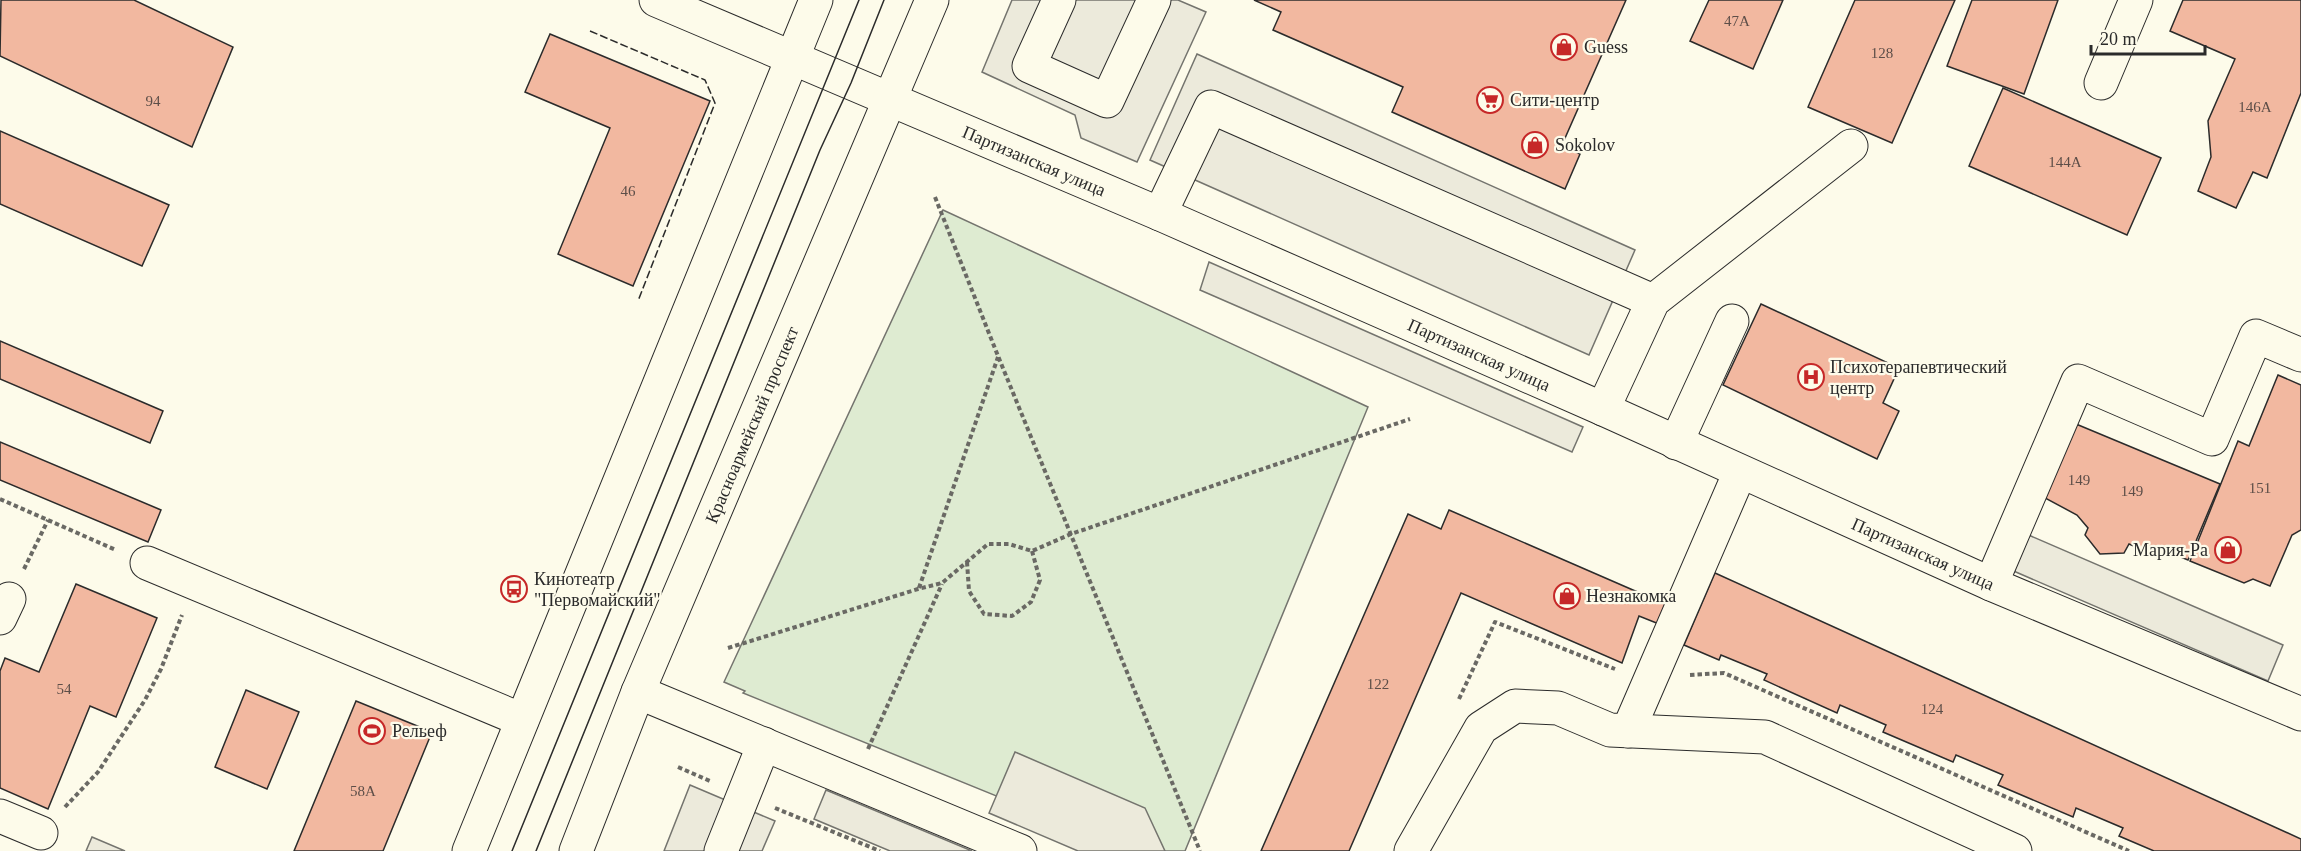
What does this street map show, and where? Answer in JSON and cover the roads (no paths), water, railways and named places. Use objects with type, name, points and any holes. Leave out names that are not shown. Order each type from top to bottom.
[{"type":"main road","name":"Партизанская улица","points":[[656,0],[1161,214],[1603,409],[1991,584],[2299,707]]},
{"type":"main road","points":[[469,851],[816,0]]},
{"type":"main road","name":"Красноармейский проспект","points":[[576,851],[638,693],[932,0]]},
{"type":"main road","points":[[1059,0],[1029,66],[1107,101],[1154,0]]},
{"type":"main road","points":[[2101,83],[2136,0]]},
{"type":"main road","points":[[1161,214],[1211,107],[1653,301]]},
{"type":"main road","points":[[1603,409],[1653,301],[1851,146]]},
{"type":"main road","points":[[1676,443],[1732,321]]},
{"type":"main road","points":[[1991,584],[2078,381],[2212,439],[2256,336],[2301,355]]},
{"type":"main road","points":[[1628,730],[1740,472]]},
{"type":"main road","points":[[147,563],[522,720]]},
{"type":"main road","points":[[638,693],[1020,851]]},
{"type":"main road","points":[[1411,851],[1481,728],[1515,706],[1558,708],[1610,730],[1765,736],[2015,851]]},
{"type":"main road","points":[[721,851],[764,744]]},
{"type":"main road","points":[[0,816],[41,833]]},
{"type":"tram line","points":[[512,851],[859,0]]},
{"type":"tram line","points":[[536,851],[820,150],[851,83],[884,0]]},
{"type":"place","name":"Guess","points":[[1564,47]]},
{"type":"place","name":"Сити-центр","points":[[1490,100]]},
{"type":"place","name":"Sokolov","points":[[1535,145]]},
{"type":"place","name":"Психотерапевтический центр","points":[[1811,377]]},
{"type":"place","name":"Мария-Ра","points":[[2228,550]]},
{"type":"place","name":"Кинотеатр \"Первомайский\"","points":[[514,589]]},
{"type":"place","name":"Незнакомка","points":[[1567,596]]},
{"type":"place","name":"Рельеф","points":[[372,731]]}]
